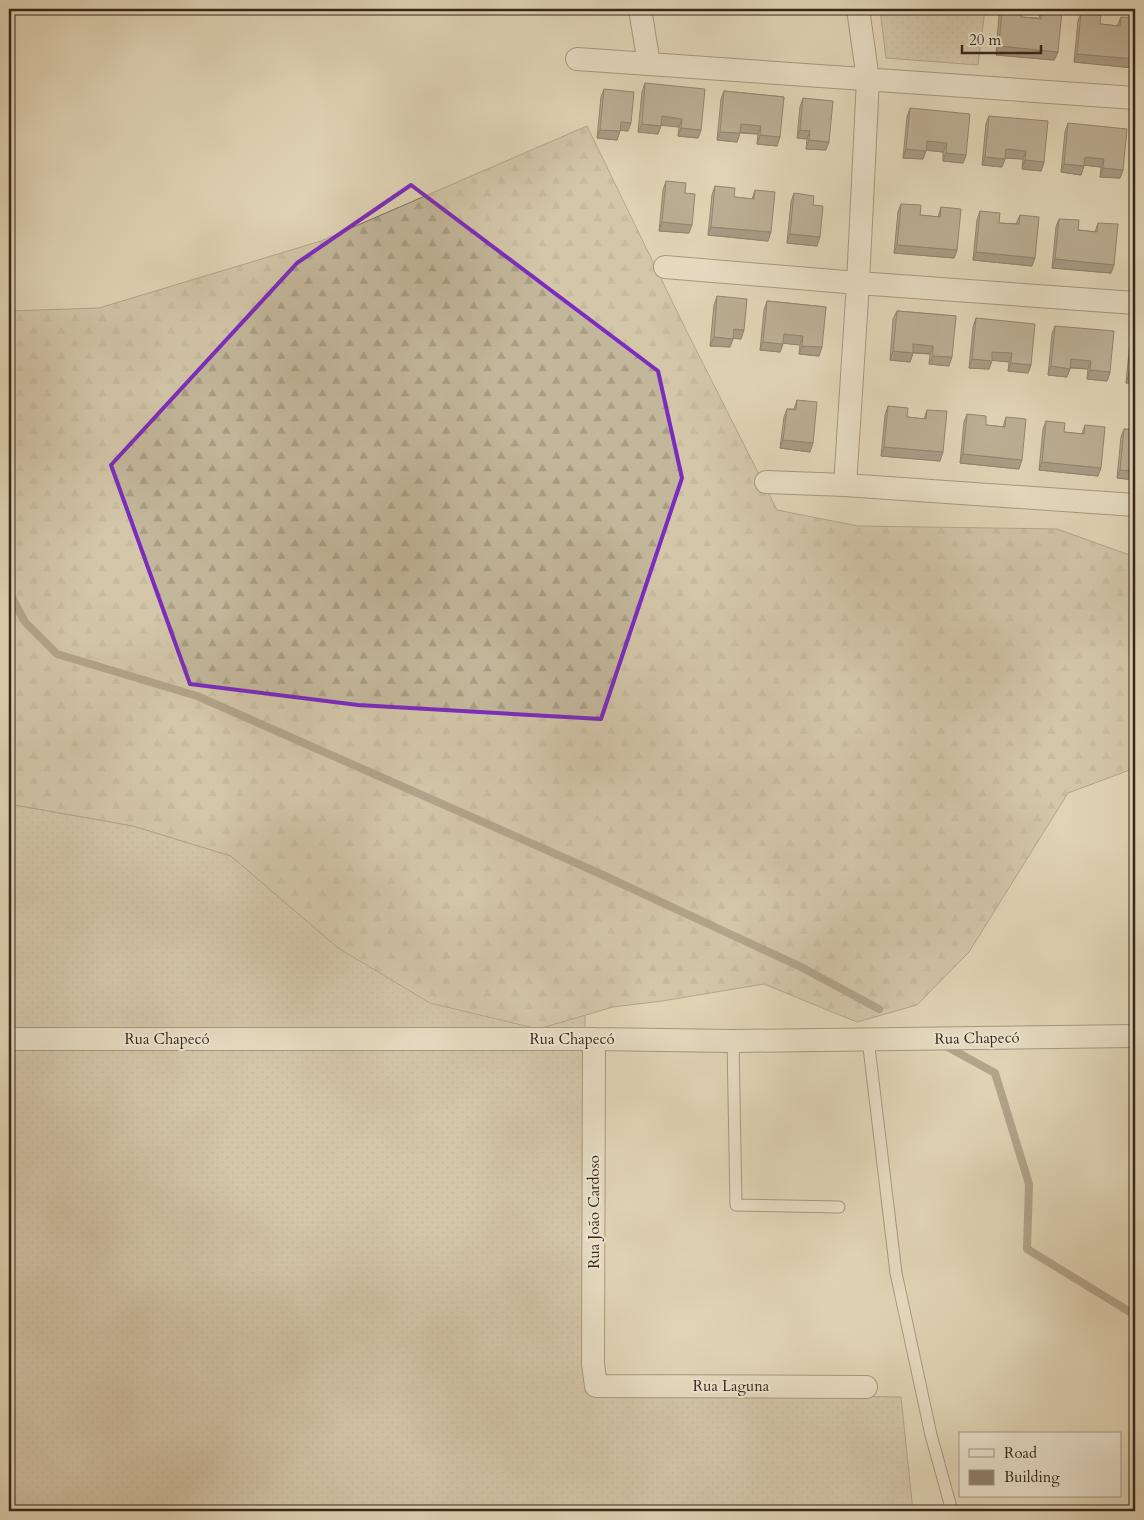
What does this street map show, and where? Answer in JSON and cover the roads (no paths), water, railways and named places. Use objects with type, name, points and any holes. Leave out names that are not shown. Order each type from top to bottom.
[{"type":"street","points":[[640,9],[649,64]]},
{"type":"street","points":[[845,485],[858,283],[868,79],[858,9]]},
{"type":"street","points":[[577,58],[1135,98]]},
{"type":"street","points":[[665,267],[1135,303]]},
{"type":"street","points":[[766,482],[845,485],[1135,505]]},
{"type":"street","name":"Rua Chapecó","points":[[9,1039],[594,1038],[733,1041],[1135,1036]]},
{"type":"street","name":"Rua João Cardoso","points":[[594,1038],[593,1364],[596,1386]]},
{"type":"street","name":"Rua Laguna","points":[[596,1386],[866,1387]]},
{"type":"lane","points":[[868,1039],[896,1273],[931,1435],[952,1511]]},
{"type":"lane","points":[[733,1041],[736,1205],[839,1208]]},
{"type":"waterway","points":[[9,592],[25,622],[57,654],[197,696],[592,870],[801,967],[879,1009]]},
{"type":"waterway","points":[[944,1045],[995,1073],[1029,1184],[1027,1249],[1135,1315]]}]
